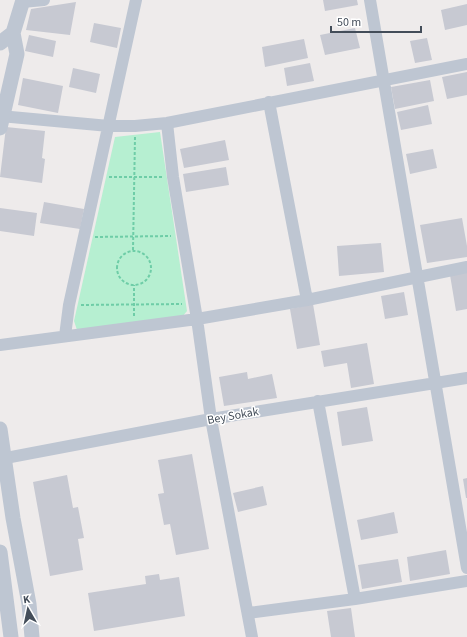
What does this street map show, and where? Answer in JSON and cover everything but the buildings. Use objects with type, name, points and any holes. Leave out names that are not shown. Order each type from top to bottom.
[{"type":"street","points":[[44,0],[23,1],[13,33],[17,54],[1,120],[110,126],[135,126],[167,123],[384,79],[467,64]]},
{"type":"street","points":[[65,336],[69,306],[97,177],[110,126],[136,0]]},
{"type":"street","points":[[370,0],[467,568]]},
{"type":"street","points":[[0,43],[13,33]]},
{"type":"street","points":[[269,102],[307,300]]},
{"type":"street","points":[[167,123],[173,177],[197,319],[211,419],[252,637]]},
{"type":"street","points":[[0,345],[197,319],[307,300],[417,276],[467,267]]},
{"type":"street","name":"Bey Sokak","points":[[2,459],[211,419],[467,378]]},
{"type":"street","points":[[318,401],[355,600]]},
{"type":"street","points":[[0,429],[2,459],[29,604],[32,637]]},
{"type":"street","points":[[0,552],[11,637]]},
{"type":"street","points":[[248,613],[355,600],[467,581]]},
{"type":"path","points":[[133,250],[135,126]]},
{"type":"path","points":[[97,177],[173,177]]},
{"type":"path","points":[[84,237],[183,236]]},
{"type":"path","points":[[133,250],[143,253],[147,257],[151,267],[148,277],[140,284],[134,285],[123,281],[119,277],[116,265],[122,255],[133,250]]},
{"type":"path","points":[[134,285],[134,328]]},
{"type":"path","points":[[69,306],[194,304]]},
{"type":"green space","points":[[160,132],[187,311],[182,317],[77,330],[74,321],[115,137]]}]
